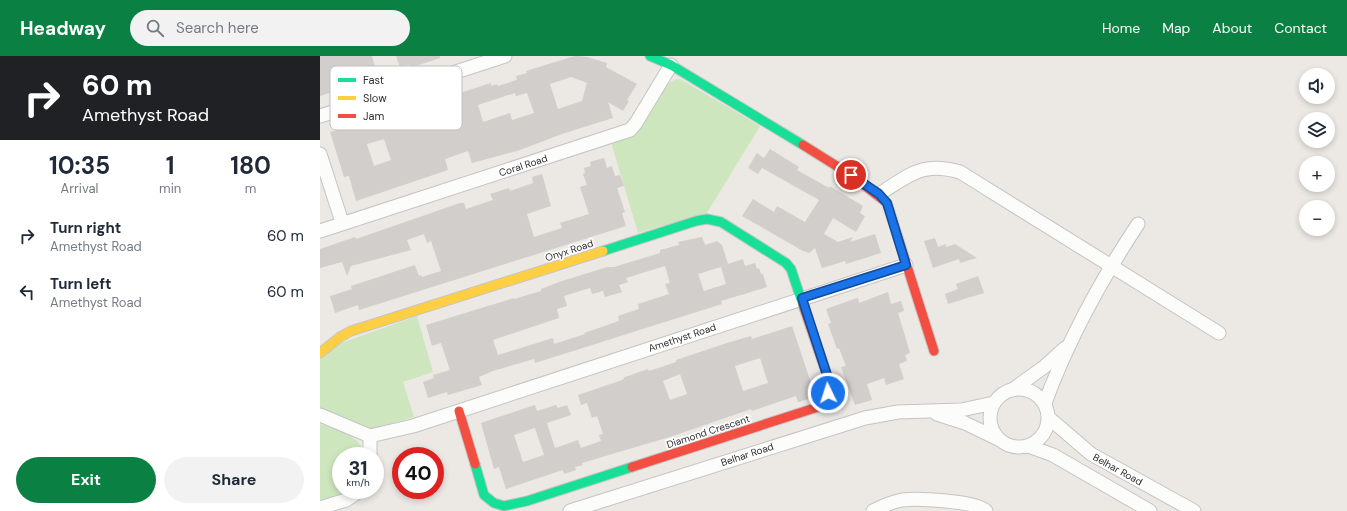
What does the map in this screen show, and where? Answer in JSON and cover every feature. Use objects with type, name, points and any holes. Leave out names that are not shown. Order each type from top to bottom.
[{"type":"street","points":[[462,70],[505,56]]},
{"type":"street","points":[[650,56],[671,65],[879,194],[887,203],[934,351]]},
{"type":"street","name":"Coral Road","points":[[320,231],[342,222],[630,130],[636,123],[671,65]]},
{"type":"street","points":[[320,116],[330,113]]},
{"type":"street","points":[[320,154],[342,222]]},
{"type":"street","points":[[879,194],[919,170],[942,167],[960,172],[1219,333]]},
{"type":"street","name":"Onyx Road","points":[[320,353],[340,337],[351,331],[703,219],[721,222],[786,263],[794,273],[802,298]]},
{"type":"street","points":[[1045,403],[1069,344],[1111,265],[1138,224]]},
{"type":"street","name":"Amethyst Road","points":[[370,436],[413,426],[906,265]]},
{"type":"street","name":"Diamond Crescent","points":[[459,411],[484,495],[493,504],[500,506],[527,501],[818,406],[826,398],[830,384],[802,298]]},
{"type":"street","points":[[1012,390],[1022,389],[1031,391],[1039,396],[1045,403],[1049,418],[1046,430],[1039,440],[1028,446],[1015,448],[998,439],[991,425],[990,418],[994,403],[1002,394],[1012,390],[1044,368],[1069,344]]},
{"type":"street","name":"Belhar Road","points":[[570,511],[858,420],[898,412],[961,410],[994,403]]},
{"type":"street","name":"Belhar Road","points":[[927,410],[965,423],[998,439]]},
{"type":"street","points":[[320,415],[370,436],[370,447]]},
{"type":"street","name":"Belhar Road","points":[[1049,418],[1091,454],[1194,511]]},
{"type":"street","name":"Belhar Road","points":[[1028,446],[1053,455],[1150,511]]},
{"type":"street","points":[[320,508],[348,499]]},
{"type":"street","points":[[873,511],[904,500],[966,502],[980,506],[986,511]]},
{"type":"green space","points":[[676,79],[680,79],[760,126],[707,213],[638,233],[611,142],[666,85]]},
{"type":"green space","points":[[417,316],[433,372],[403,382],[414,417],[369,430],[320,412],[320,359],[336,345]]},
{"type":"green space","points":[[320,424],[354,438],[362,447],[332,447],[332,498],[320,502]]},
{"type":"building","points":[[320,56],[372,56],[375,66],[330,66],[330,93],[320,96]]},
{"type":"building","points":[[396,56],[440,56],[440,58],[416,66],[400,66]]},
{"type":"building","points":[[575,56],[587,57],[607,63],[606,67],[637,84],[627,100],[629,101],[623,111],[608,102],[613,118],[565,133],[517,151],[472,163],[468,151],[445,159],[448,170],[356,201],[349,176],[344,177],[330,132],[337,130],[462,130],[462,92],[491,83],[491,86],[497,84],[498,86],[517,80],[516,76],[527,73],[526,71]],"holes":[[[571,77],[587,83],[582,101],[558,109],[550,84]],[[515,93],[516,96],[527,93],[534,113],[512,120],[510,113],[483,122],[478,105]],[[384,139],[391,160],[374,166],[367,144]]]},
{"type":"building","points":[[770,149],[799,167],[797,170],[829,188],[830,186],[863,206],[860,213],[865,216],[856,232],[833,218],[824,234],[838,242],[853,237],[850,242],[875,234],[881,253],[846,264],[845,261],[822,268],[815,248],[809,253],[803,251],[742,216],[753,199],[774,212],[777,206],[805,222],[819,200],[762,168],[758,174],[748,168],[757,153],[764,158]]},
{"type":"building","points":[[604,158],[607,168],[612,166],[615,176],[620,175],[624,186],[617,188],[625,212],[622,213],[626,226],[359,310],[358,305],[335,313],[330,296],[352,289],[351,286],[415,265],[419,276],[421,275],[422,277],[441,271],[431,241],[427,243],[424,234],[407,240],[411,250],[351,266],[347,276],[342,262],[320,268],[320,249],[355,237],[356,239],[460,203],[464,203],[466,209],[493,200],[490,194],[509,188],[510,191],[533,183],[532,177],[542,174],[551,206],[527,214],[534,237],[562,228],[560,223],[589,214],[580,187],[587,185],[583,174],[585,173],[584,168],[591,166],[590,162]]},
{"type":"building","points":[[702,237],[705,245],[717,241],[722,245],[728,264],[743,259],[745,266],[755,263],[757,269],[759,268],[761,274],[763,274],[767,287],[721,301],[722,304],[535,363],[534,359],[493,371],[479,377],[482,385],[448,395],[447,392],[428,398],[423,382],[434,378],[433,375],[450,370],[441,343],[432,346],[426,325],[541,291],[541,289],[559,282],[607,267],[614,267],[660,253],[660,250],[679,245],[678,242]],"holes":[[[727,265],[721,267],[726,284],[704,291],[698,274]],[[665,266],[670,283],[665,284],[669,294],[638,304],[639,309],[618,316],[619,321],[554,344],[553,338],[498,355],[493,340],[559,318],[557,309],[567,306],[564,296],[590,288],[592,294],[603,291],[605,297],[622,292],[619,285],[628,282],[626,278]]]},
{"type":"building","points":[[935,238],[938,247],[946,244],[946,247],[955,244],[977,258],[960,263],[959,259],[933,268],[924,241]]},
{"type":"building","points":[[978,276],[984,293],[948,304],[945,294],[958,289],[956,284]]},
{"type":"building","points":[[888,292],[891,304],[901,301],[904,311],[898,313],[910,353],[905,355],[907,361],[899,364],[904,379],[886,385],[884,378],[867,384],[872,400],[855,405],[841,367],[846,366],[839,348],[837,349],[828,324],[831,323],[826,309],[858,298],[859,303]]},
{"type":"building","points":[[792,326],[815,395],[812,398],[798,402],[796,396],[752,411],[751,409],[676,435],[582,463],[583,465],[575,467],[576,470],[564,474],[563,470],[506,489],[499,467],[494,469],[481,423],[535,405],[537,411],[556,405],[558,408],[567,405],[571,415],[547,423],[555,448],[578,440],[581,448],[601,441],[599,435],[603,434],[597,416],[592,418],[587,403],[581,405],[578,395],[622,380],[625,377],[676,362],[676,360],[727,343],[751,336],[752,339]],"holes":[[[760,358],[768,383],[743,391],[735,366]],[[680,374],[687,394],[670,400],[663,381]],[[535,428],[544,455],[523,462],[514,435]]]},
{"type":"traffic: fast","points":[[650,56],[671,65],[803,145]]},
{"type":"traffic: fast","points":[[603,251],[696,221],[707,219],[721,222],[786,263],[791,269],[803,305]]},
{"type":"traffic: fast","points":[[475,464],[484,495],[494,503],[504,506],[527,501],[632,467]]},
{"type":"traffic: slow","points":[[320,353],[340,337],[351,331],[603,251]]},
{"type":"traffic: jam","points":[[803,145],[851,175],[887,203],[934,351]]},
{"type":"traffic: jam","points":[[632,467],[818,407],[826,398],[830,384],[803,305]]},
{"type":"traffic: jam","points":[[459,411],[475,464]]},
{"type":"route","points":[[828,393],[830,384],[802,298],[906,265],[887,203],[879,194],[851,175]]}]
